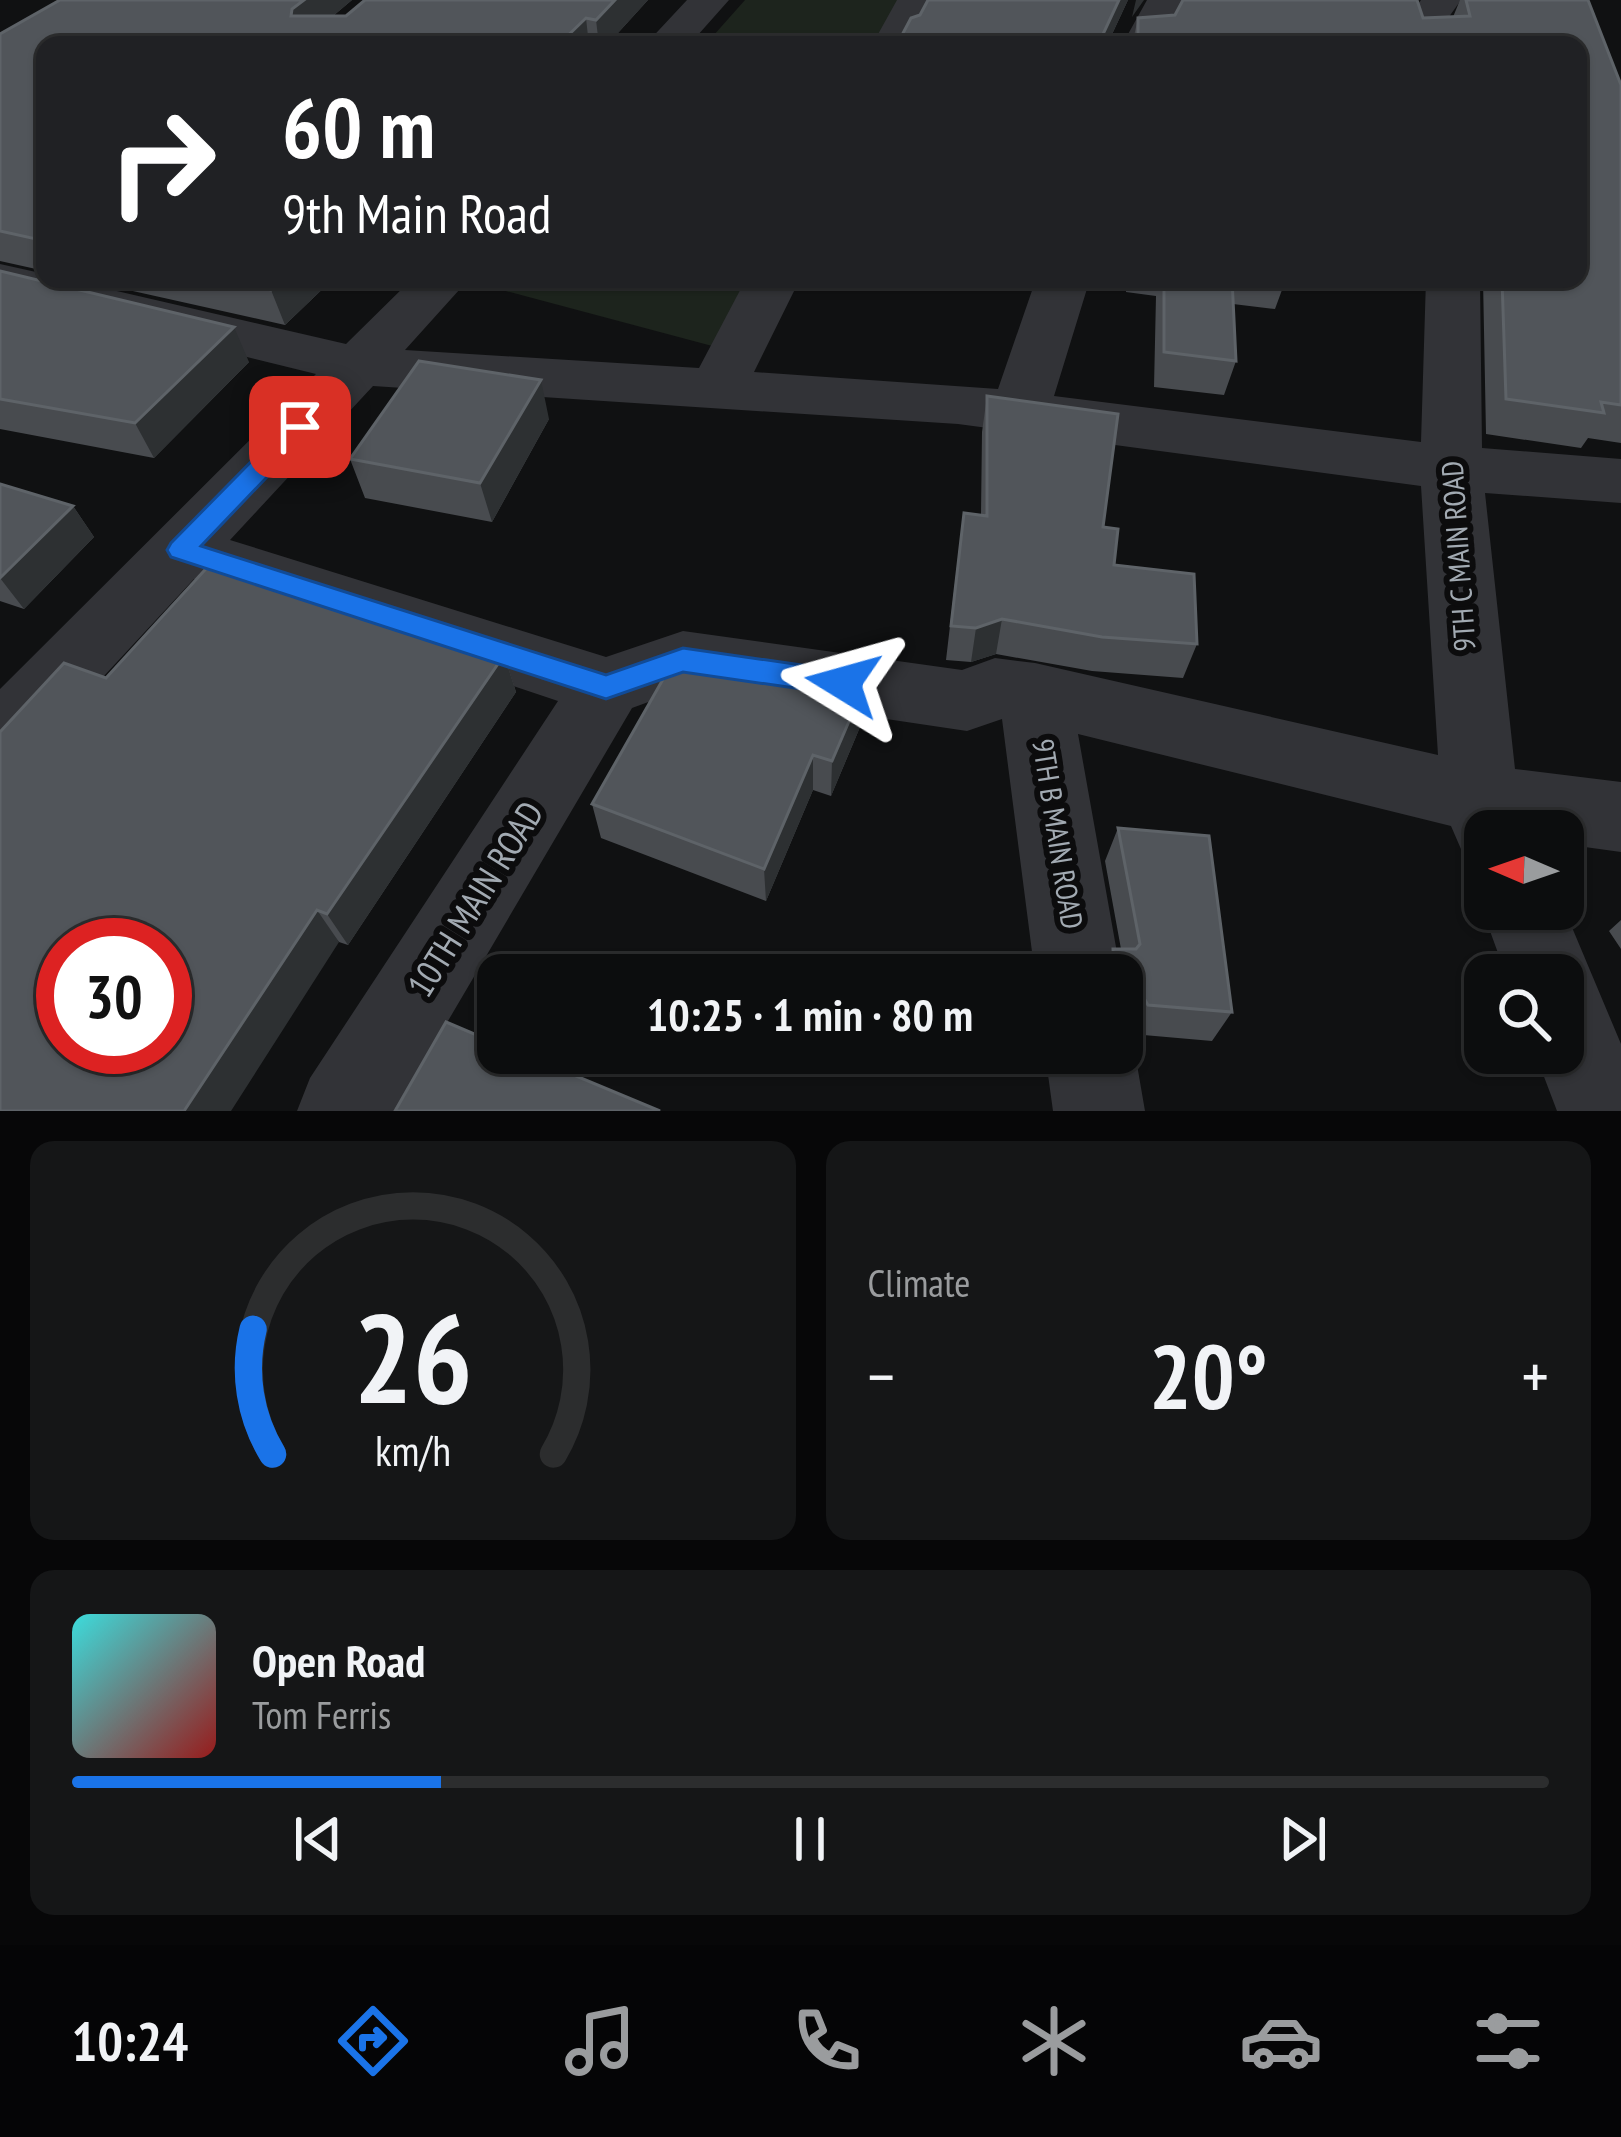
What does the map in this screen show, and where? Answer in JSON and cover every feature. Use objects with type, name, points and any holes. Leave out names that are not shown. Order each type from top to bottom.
[{"type":"street","points":[[675,36],[710,0]]},
{"type":"street","points":[[898,36],[917,0]]},
{"type":"street","points":[[1148,36],[1167,0]]},
{"type":"street","points":[[1430,36],[1426,21],[1441,0]]},
{"type":"street","points":[[53,288],[359,366],[1020,410],[1451,468],[1621,481]]},
{"type":"street","points":[[0,738],[433,288]]},
{"type":"street","points":[[715,392],[768,288]]},
{"type":"street","points":[[1020,410],[1060,288]]},
{"type":"street","name":"9TH C MAIN ROAD","points":[[1453,288],[1451,468],[1485,810]]},
{"type":"street","points":[[181,550],[606,687],[683,660],[967,701],[995,688],[1035,693],[1468,810]]},
{"type":"street","name":"10TH MAIN ROAD","points":[[343,1111],[606,687]]},
{"type":"street","name":"9TH B MAIN ROAD","points":[[1035,693],[1075,954]]},
{"type":"street","points":[[1584,817],[1621,818]]},
{"type":"street","points":[[1584,1063],[1603,1111]]},
{"type":"street","points":[[1093,1074],[1099,1111]]},
{"type":"shaded area","points":[[745,0],[914,0],[895,36],[713,36]]},
{"type":"shaded area","points":[[495,288],[763,288],[731,351]]},
{"type":"building","points":[[60,0],[304,0],[292,9],[291,16],[346,16],[365,0],[615,0],[596,20],[586,18],[567,36],[36,36],[36,239],[0,231],[0,34]]},
{"type":"building","points":[[928,0],[1119,0],[1102,36],[902,35],[911,18],[920,15]]},
{"type":"building","points":[[1183,0],[1417,0],[1423,18],[1470,16],[1466,0],[1588,0],[1621,85],[1621,405],[1601,402],[1604,413],[1506,399],[1502,288],[1587,288],[1587,36],[1138,36],[1138,18],[1175,15]]},
{"type":"building","points":[[0,271],[36,280],[36,288],[71,288],[234,327],[135,423],[0,399]]},
{"type":"building","points":[[1164,288],[1232,288],[1236,361],[1164,352]]},
{"type":"building","points":[[419,361],[541,380],[480,483],[350,459]]},
{"type":"building","points":[[987,396],[1118,414],[1103,527],[1118,529],[1114,565],[1194,574],[1197,644],[1102,637],[1002,619],[976,628],[951,626],[964,513],[987,516]]},
{"type":"building","points":[[0,484],[73,506],[0,578]]},
{"type":"building","points":[[214,560],[504,655],[327,914],[317,910],[184,1111],[0,1111],[0,732],[64,663],[106,678]]},
{"type":"building","points":[[682,657],[865,684],[832,761],[813,755],[764,869],[592,804],[670,667]]},
{"type":"building","points":[[1118,828],[1209,836],[1232,1012],[1148,1005],[1143,996],[1143,954],[1113,954],[1113,949],[1136,949],[1140,944]]},
{"type":"building","points":[[446,1022],[477,1035],[477,1074],[571,1074],[660,1111],[395,1111]]},
{"type":"route","points":[[300,427],[181,550],[606,687],[683,660],[843,683]]}]
